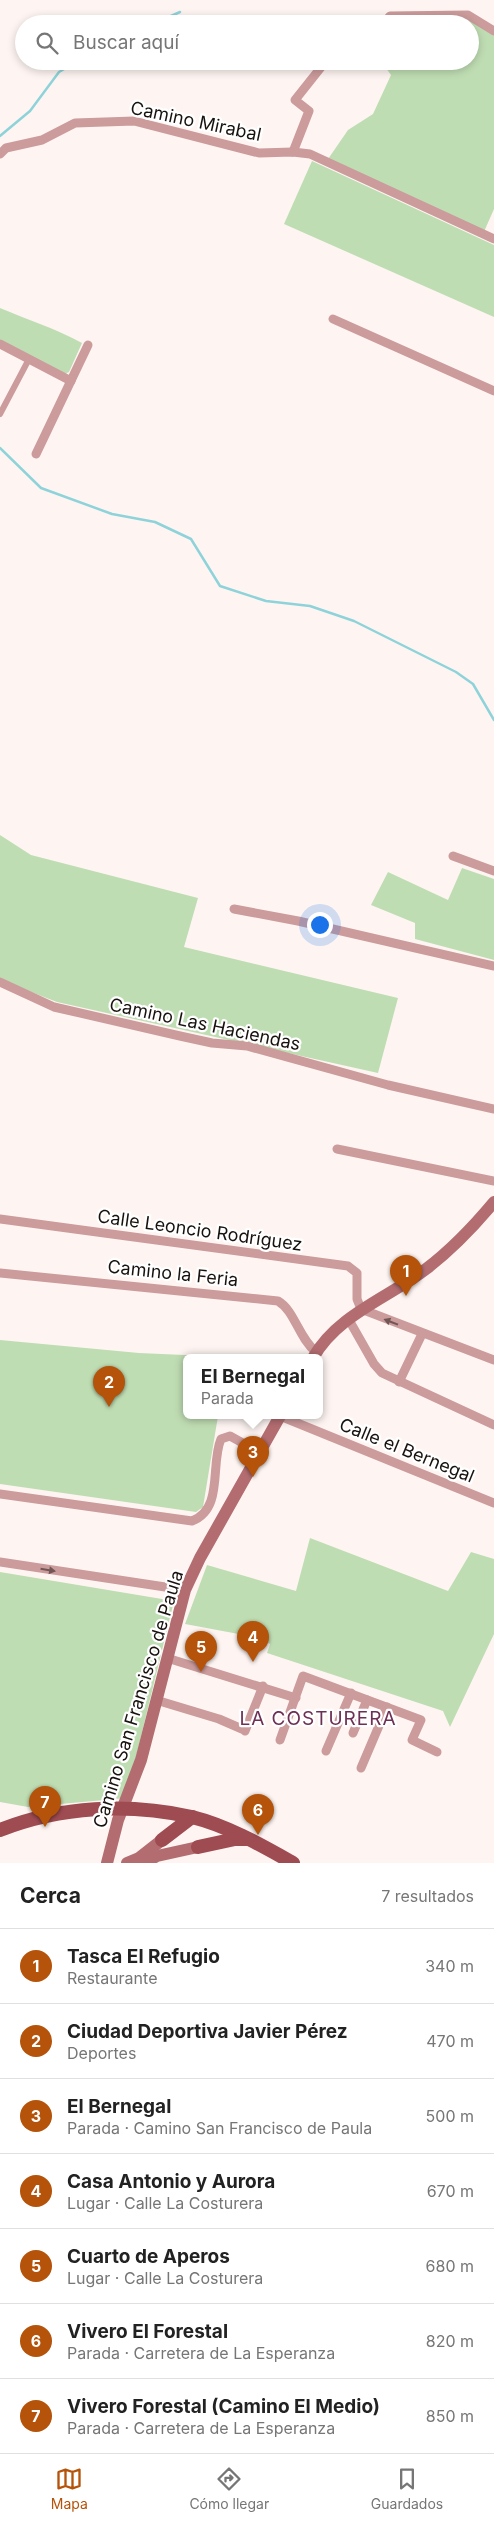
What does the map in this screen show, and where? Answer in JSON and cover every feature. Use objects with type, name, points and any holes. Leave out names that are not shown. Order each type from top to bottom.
[{"type":"main road","points":[[315,1354],[335,1330],[361,1309],[425,1270],[455,1243],[494,1202]]},
{"type":"main road","name":"Camino San Francisco de Paula","points":[[107,1863],[118,1820],[141,1760],[185,1590],[200,1558],[278,1419]]},
{"type":"main road","points":[[0,1830],[55,1814],[114,1808],[150,1811],[198,1819],[250,1839],[293,1863]]},
{"type":"main road","points":[[150,1811],[159,1817],[163,1825],[164,1833],[162,1840]]},
{"type":"main road","points":[[112,1844],[115,1850],[129,1863],[162,1840],[198,1819]]},
{"type":"main road","points":[[198,1819],[207,1834],[205,1841],[198,1847]]},
{"type":"main road","points":[[144,1863],[157,1856],[236,1839],[250,1839]]},
{"type":"street","points":[[479,22],[494,31]]},
{"type":"street","points":[[293,152],[309,111],[295,100],[319,70]]},
{"type":"street","name":"Camino Mirabal","points":[[0,154],[6,148],[42,140],[75,123],[134,121],[259,152],[310,154],[494,239]]},
{"type":"street","points":[[333,319],[494,391]]},
{"type":"street","points":[[0,344],[71,381]]},
{"type":"street","points":[[36,454],[88,345]]},
{"type":"street","points":[[0,414],[29,359]]},
{"type":"street","points":[[453,856],[494,871]]},
{"type":"street","points":[[234,909],[298,920],[494,966]]},
{"type":"street","name":"Camino Las Haciendas","points":[[0,982],[54,1006],[212,1043],[247,1046],[388,1085],[494,1109]]},
{"type":"street","points":[[337,1149],[494,1181]]},
{"type":"street","name":"Calle Leoncio Rodríguez","points":[[0,1218],[348,1266],[357,1273],[357,1299],[361,1309]]},
{"type":"street","name":"Camino la Feria","points":[[0,1273],[278,1301],[286,1306],[301,1336],[313,1354]]},
{"type":"street","points":[[361,1309],[422,1334],[494,1360]]},
{"type":"street","points":[[349,1320],[374,1364],[382,1373],[494,1426]]},
{"type":"street","points":[[399,1382],[422,1334]]},
{"type":"street","name":"Calle el Bernegal","points":[[287,1419],[494,1504]]},
{"type":"street","points":[[0,1494],[192,1521],[206,1513],[213,1498],[217,1448],[221,1439],[230,1436],[259,1452]]},
{"type":"street","points":[[0,1562],[185,1590]]},
{"type":"street","points":[[167,1658],[263,1686],[296,1698]]},
{"type":"street","points":[[280,1740],[304,1676],[421,1720],[412,1740],[437,1752]]},
{"type":"street","points":[[156,1700],[219,1719],[243,1730],[263,1686]]},
{"type":"street","points":[[326,1751],[351,1693]]},
{"type":"street","points":[[353,1733],[367,1700]]},
{"type":"street","points":[[361,1768],[387,1707]]},
{"type":"green space","points":[[479,21],[494,29],[494,209],[483,234],[326,162],[348,130],[373,114],[391,75],[387,70],[479,70]]},
{"type":"green space","points":[[312,161],[494,245],[494,317],[284,224]]},
{"type":"green space","points":[[0,308],[52,328],[82,343],[69,372],[65,374],[0,340]]},
{"type":"green space","points":[[0,835],[31,855],[198,898],[184,947],[398,998],[378,1073],[57,1002],[0,980]]},
{"type":"green space","points":[[462,868],[494,879],[494,960],[415,939],[415,923],[371,905],[388,872],[448,900]]},
{"type":"green space","points":[[0,1340],[139,1353],[183,1355],[183,1419],[218,1419],[203,1507],[196,1512],[0,1484]]},
{"type":"green space","points":[[310,1538],[448,1591],[471,1552],[494,1559],[494,1634],[450,1727],[443,1711],[267,1653],[270,1644],[260,1638],[185,1624],[207,1565],[296,1591]]},
{"type":"green space","points":[[0,1572],[174,1601],[126,1798],[28,1807],[0,1802]]},
{"type":"waterway","points":[[173,15],[180,12]]},
{"type":"waterway","points":[[0,136],[30,111],[62,70]]},
{"type":"waterway","points":[[0,448],[41,488],[112,514],[155,522],[191,539],[220,586],[266,601],[310,606],[354,621],[456,672],[473,684],[494,720]]},
{"type":"place","name":"Tasca El Refugio","points":[[406,1296]]},
{"type":"place","name":"Ciudad Deportiva Javier Pérez","points":[[109,1407]]},
{"type":"place","name":"El Bernegal","points":[[253,1477]]},
{"type":"place","name":"Casa Antonio y Aurora","points":[[253,1662]]},
{"type":"place","name":"Cuarto de Aperos","points":[[201,1672]]},
{"type":"place","name":"Vivero Forestal (Camino El Medio)","points":[[45,1827]]},
{"type":"place","name":"Vivero El Forestal","points":[[258,1835]]},
{"type":"district","name":"LA COSTURERA","points":[[318,1718]]}]
